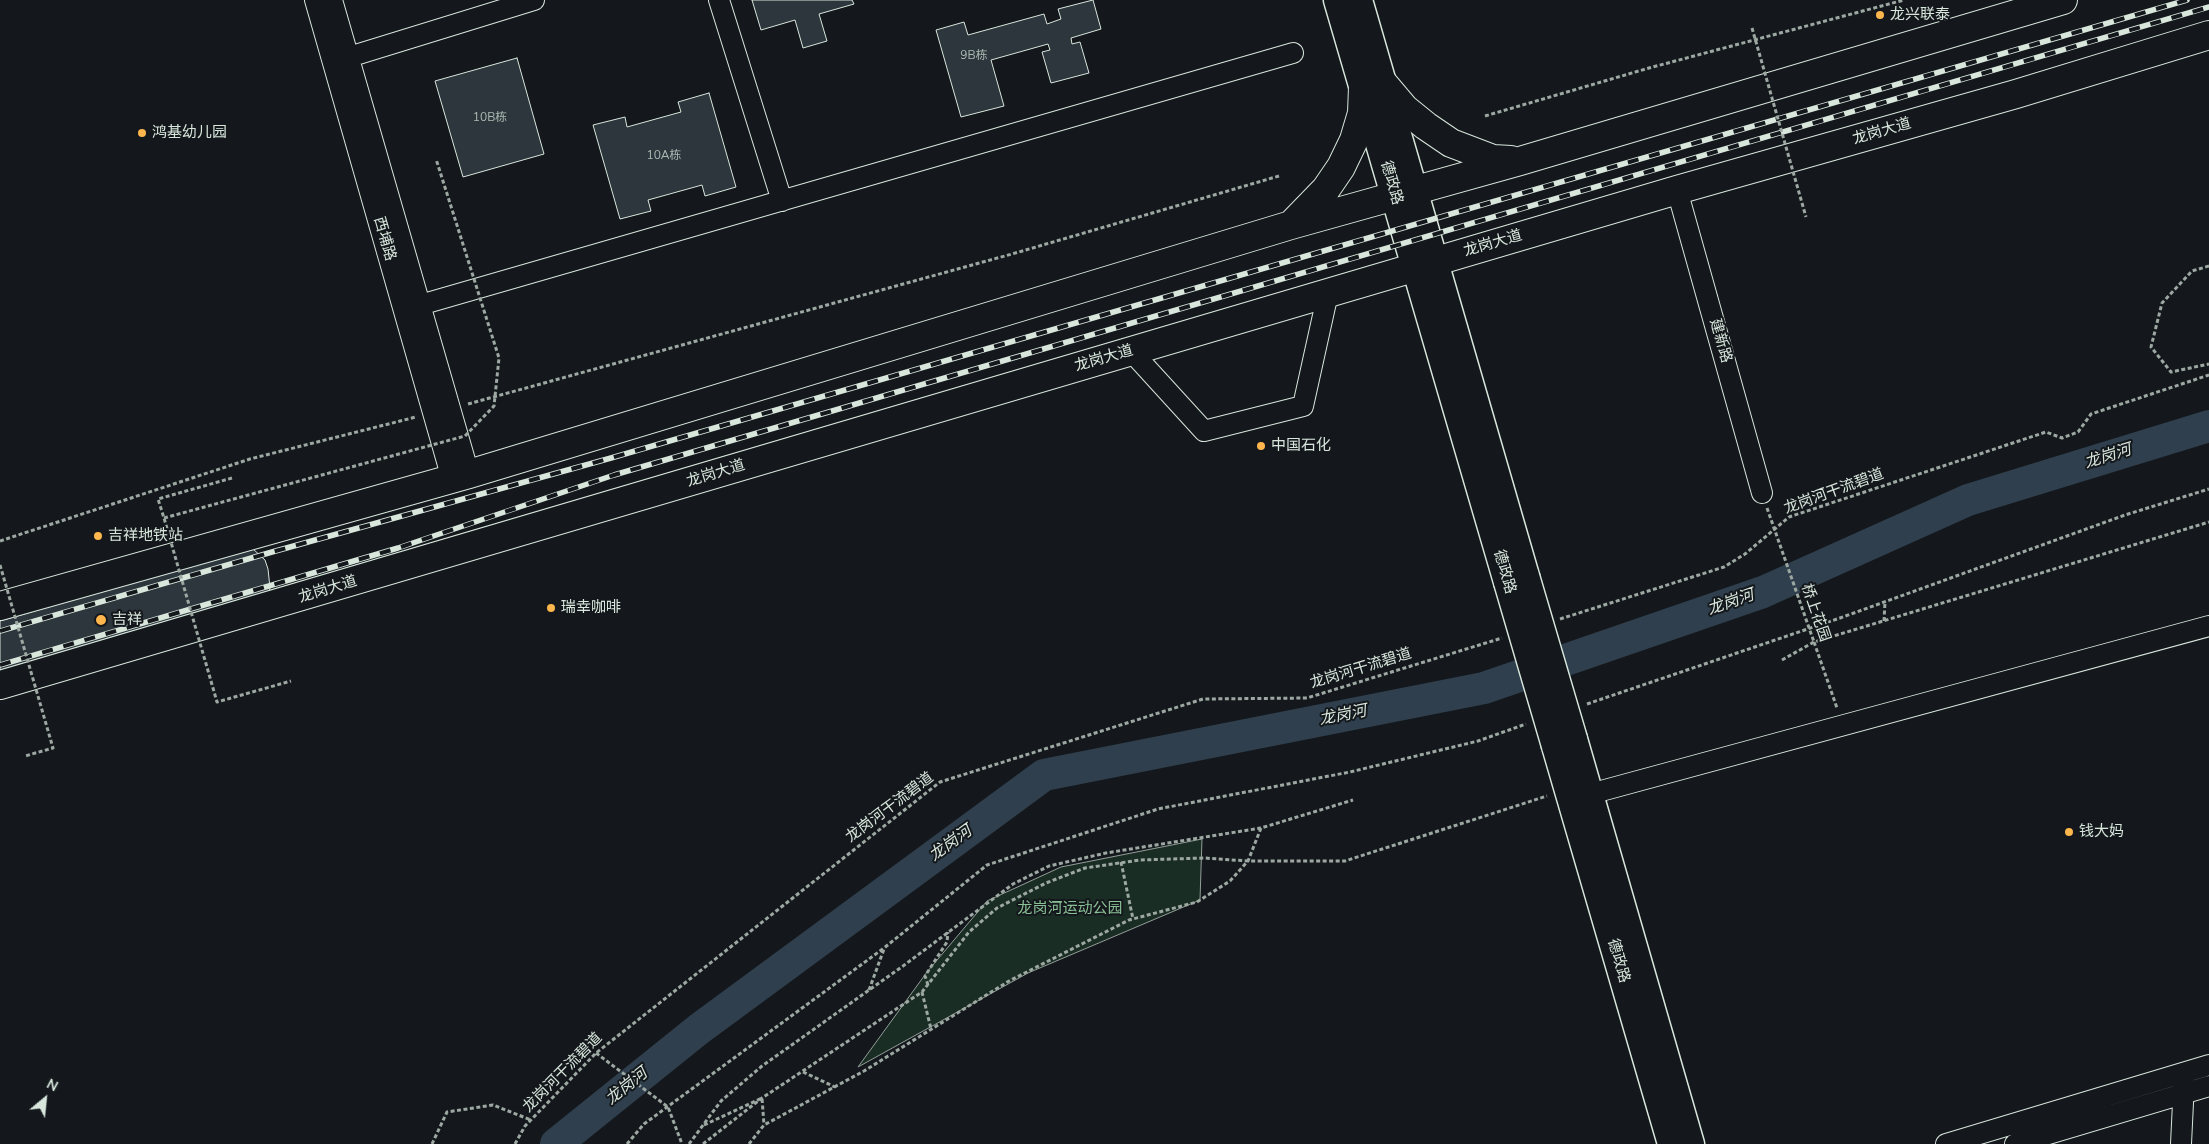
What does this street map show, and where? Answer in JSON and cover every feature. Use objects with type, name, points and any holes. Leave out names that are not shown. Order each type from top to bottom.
[{"type":"highway","points":[[0,606],[461,477],[1291,224],[1520,161],[2063,0]]},
{"type":"highway","name":"龙岗大道","points":[[0,685],[1677,190],[2016,94],[2209,35]]},
{"type":"highway","points":[[1291,224],[1321,194],[1342,167],[1354,140],[1373,85],[1451,143],[1493,159],[1520,161]]},
{"type":"main road","name":"德政路","points":[[1337,0],[1373,85],[1564,743],[1692,1144]]},
{"type":"main road","name":"德政路","points":[[1359,0],[1373,85]]},
{"type":"main road","name":"德政路","points":[[1579,792],[1671,1144]]},
{"type":"street","name":"西埔路","points":[[315,0],[341,59],[420,305],[442,411]]},
{"type":"street","name":"西埔路","points":[[332,0],[341,59],[461,477]]},
{"type":"street","points":[[341,59],[534,0]]},
{"type":"street","points":[[719,0],[782,201]]},
{"type":"street","points":[[420,305],[1293,53]]},
{"type":"street","name":"建新路","points":[[1677,190],[1765,501]]},
{"type":"street","points":[[1131,351],[1204,431],[1302,406],[1328,293]]},
{"type":"street","points":[[1579,792],[2209,626]]},
{"type":"street","points":[[1946,1144],[2209,1065]]},
{"type":"street","points":[[2181,1144],[2185,1072]]},
{"type":"street","points":[[2015,1144],[2209,1086]]},
{"type":"path","points":[[1486,116],[1649,68],[1904,0]]},
{"type":"path","points":[[1752,28],[1806,217]]},
{"type":"path","points":[[164,518],[465,436],[494,406],[499,358],[436,159]]},
{"type":"path","points":[[0,541],[250,459],[442,411],[1012,254],[1279,176]]},
{"type":"path","points":[[2209,266],[2192,270],[2162,303],[2151,347],[2171,372],[2209,364]]},
{"type":"path","name":"龙岗河干流碧道","points":[[1556,620],[1724,567],[1745,554],[1789,517],[2046,432],[2062,438],[2078,432],[2091,414],[2209,375]]},
{"type":"path","points":[[232,478],[158,499],[217,702],[291,681]]},
{"type":"path","points":[[1580,706],[1885,602],[2125,515],[2209,489]]},
{"type":"path","name":"桥上花园","points":[[1765,501],[1842,724]]},
{"type":"path","points":[[1782,660],[1814,642],[2209,522]]},
{"type":"path","points":[[0,565],[53,748],[25,756]]},
{"type":"path","points":[[1884,621],[1885,602]]},
{"type":"path","name":"龙岗河干流碧道","points":[[515,1144],[531,1120],[596,1053],[940,782],[1203,699],[1306,698],[1509,635]]},
{"type":"path","points":[[627,1144],[644,1124],[884,948],[987,865],[1158,809],[1350,772],[1478,741],[1534,722]]},
{"type":"path","points":[[703,1144],[762,1098],[922,992],[970,932],[997,908],[1046,883],[1085,868],[1140,860],[1204,858],[1248,861],[1345,861],[1579,792]]},
{"type":"path","points":[[689,1144],[721,1101],[762,1066],[868,992],[1013,884],[1049,866],[1106,853],[1261,828],[1353,800]]},
{"type":"path","points":[[749,1144],[764,1126],[835,1087],[1009,981],[1133,919],[1197,902],[1230,881],[1248,861],[1261,828]]},
{"type":"path","points":[[1121,862],[1133,919]]},
{"type":"path","points":[[928,985],[924,976],[946,942],[949,932]]},
{"type":"path","points":[[868,992],[884,948]]},
{"type":"path","points":[[922,992],[931,1029]]},
{"type":"path","points":[[596,1053],[668,1107],[682,1144]]},
{"type":"path","points":[[803,1072],[835,1087]]},
{"type":"path","points":[[703,1125],[762,1098]]},
{"type":"path","points":[[762,1098],[764,1126]]},
{"type":"path","points":[[432,1144],[447,1112],[493,1105],[531,1120]]},
{"type":"green space","name":"龙岗河运动公园","points":[[1202,839],[1200,900],[1028,973],[858,1067],[927,972],[987,901],[1061,867]]},
{"type":"building","points":[[752,0],[852,0],[854,4],[819,14],[827,41],[803,48],[795,20],[761,30]]},
{"type":"building","points":[[1093,0],[1101,29],[1071,38],[1072,44],[1080,42],[1089,73],[1051,83],[1042,52],[1050,50],[1048,44],[991,60],[1004,106],[961,117],[936,30],[964,22],[968,35],[1044,14],[1047,24],[1061,19],[1058,9]]},
{"type":"building","points":[[517,58],[544,154],[463,177],[435,81]]},
{"type":"building","points":[[709,93],[736,187],[705,196],[702,185],[648,200],[651,211],[620,219],[593,125],[625,117],[627,127],[681,112],[678,102]]},
{"type":"building","points":[[252,548],[265,560],[268,569],[270,588],[268,597],[0,676],[0,621]]},
{"type":"waterway","name":"龙岗河","points":[[556,1144],[699,1029],[1044,775],[1484,688],[1763,592],[1968,500],[2209,426]]},
{"type":"railway","points":[[0,631],[272,552],[611,458],[2187,0]]},
{"type":"railway","points":[[0,665],[398,548],[614,475],[2209,7]]},
{"type":"place","name":"龙兴联泰","points":[[1880,15]]},
{"type":"place","name":"鸿基幼儿园","points":[[142,133]]},
{"type":"place","name":"中国石化","points":[[1261,446]]},
{"type":"place","name":"吉祥地铁站","points":[[98,536]]},
{"type":"place","name":"瑞幸咖啡","points":[[551,608]]},
{"type":"place","name":"吉祥","points":[[101,620]]},
{"type":"place","name":"钱大妈","points":[[2069,832]]}]
